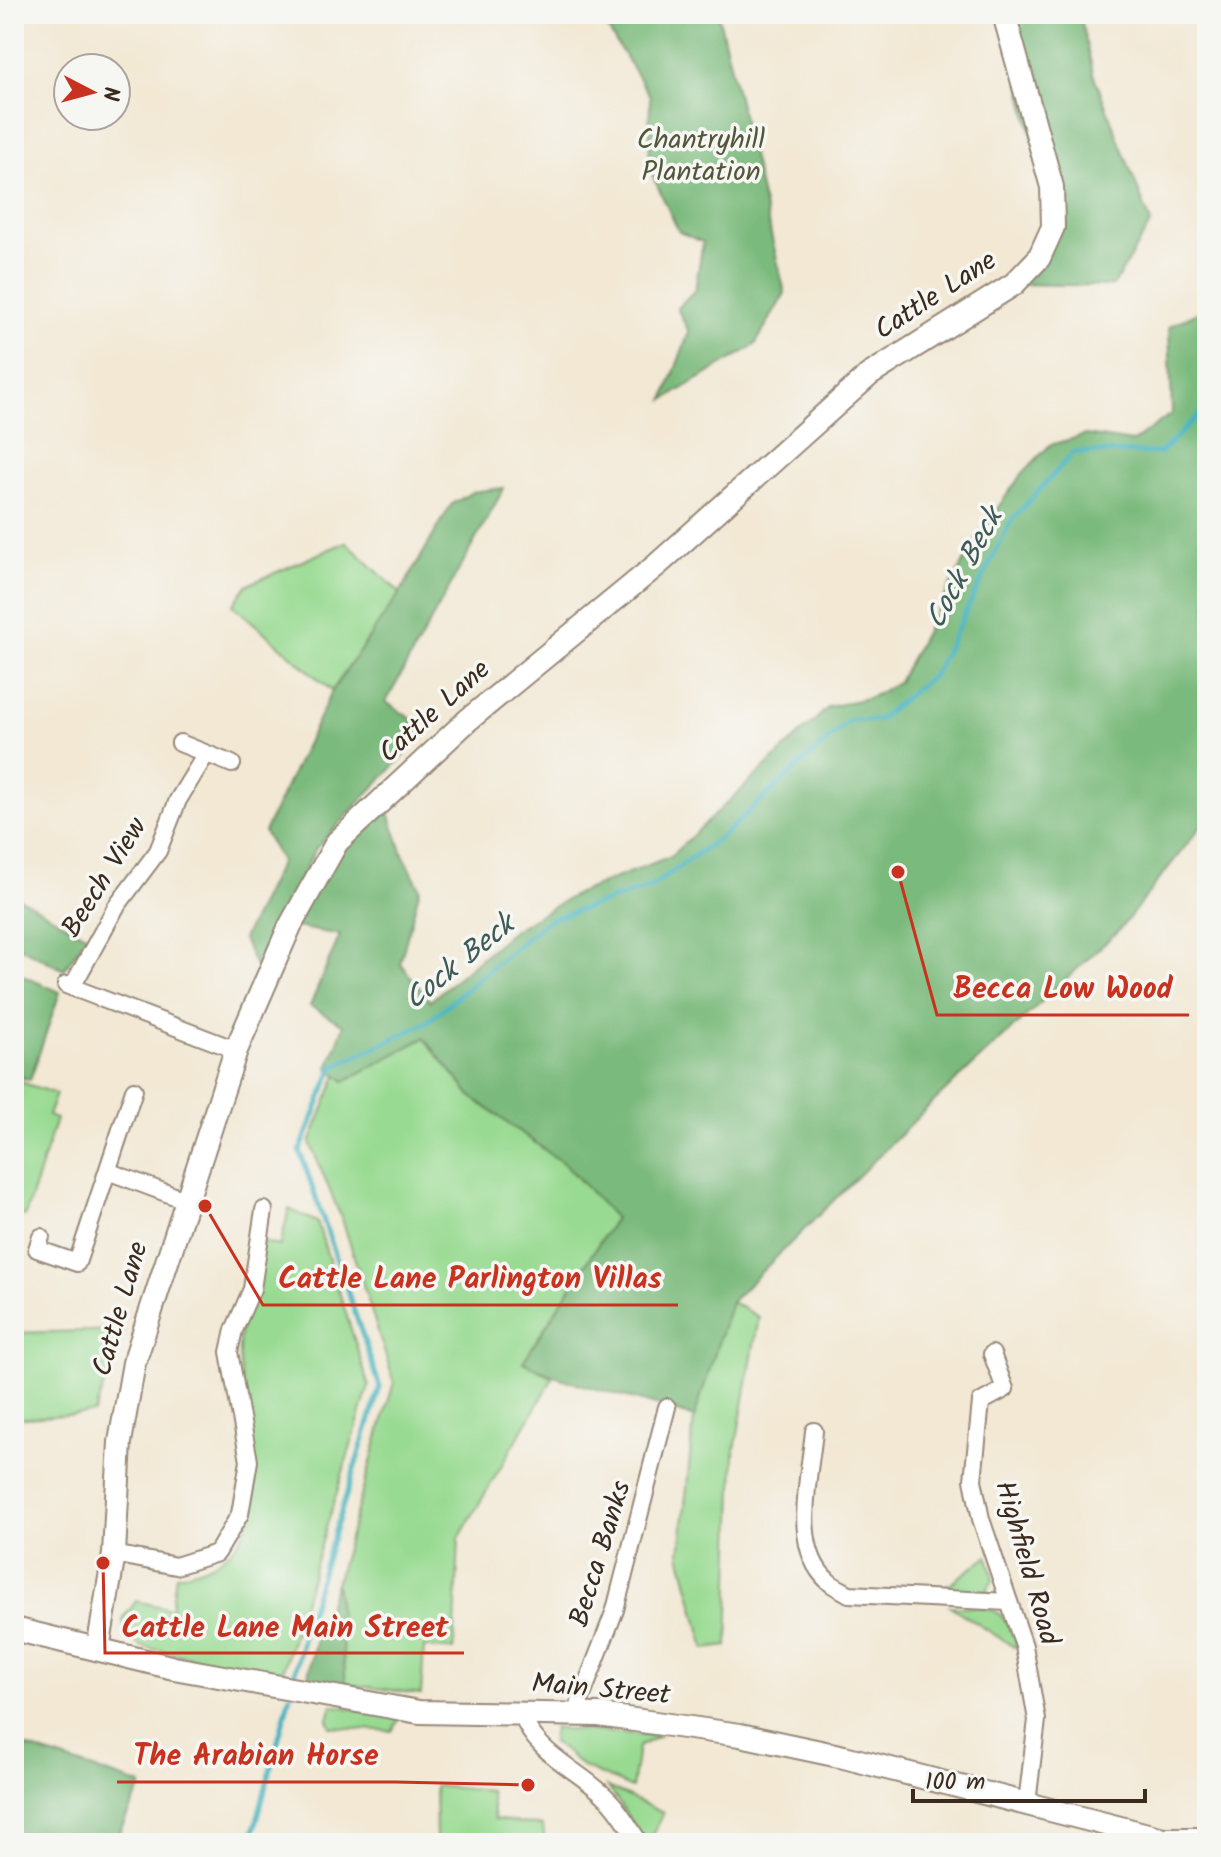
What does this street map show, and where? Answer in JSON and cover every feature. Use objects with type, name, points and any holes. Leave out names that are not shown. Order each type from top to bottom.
[{"type":"street","name":"Cattle Lane","points":[[98,1649],[114,1554],[120,1442],[134,1363],[236,1050],[290,926],[337,842],[468,720],[658,564],[869,375],[1014,284],[1039,258],[1053,227],[1052,187],[1004,14]]},
{"type":"street","points":[[180,743],[232,764]]},
{"type":"street","name":"Beech View","points":[[206,754],[178,800],[158,851],[107,920],[69,986],[236,1050]]},
{"type":"street","points":[[41,1237],[37,1249],[77,1263],[110,1172],[134,1090]]},
{"type":"street","points":[[110,1172],[185,1200]]},
{"type":"street","points":[[114,1554],[176,1566],[217,1553],[240,1514],[249,1461],[229,1352],[234,1330],[252,1289],[264,1210]]},
{"type":"street","name":"Highfield Road","points":[[992,1354],[1005,1389],[981,1402],[973,1480],[981,1519],[1024,1646],[1037,1720],[1027,1803]]},
{"type":"street","name":"Becca Banks","points":[[575,1714],[615,1610],[667,1407]]},
{"type":"street","points":[[814,1431],[805,1537],[828,1581],[849,1594],[1008,1602]]},
{"type":"street","name":"Main Street","points":[[14,1629],[243,1682],[419,1712],[620,1717],[740,1735],[1170,1839]]},
{"type":"street","points":[[522,1714],[526,1727],[558,1759],[608,1798],[640,1843]]},
{"type":"street","points":[[1170,1839],[1207,1836]]},
{"type":"green space","name":"Chantryhill Plantation","points":[[598,14],[718,14],[785,293],[755,345],[664,400],[689,332],[677,308],[695,290],[703,242],[679,232],[649,168],[650,96]]},
{"type":"green space","points":[[1004,14],[1080,14],[1093,73],[1151,223],[1113,286],[1014,284],[1053,227]]},
{"type":"green space","points":[[1207,308],[1207,819],[1120,929],[929,1106],[731,1302],[694,1418],[564,1379],[523,1362],[615,1218],[567,1166],[472,1097],[424,1038],[345,1081],[328,1068],[344,1025],[310,1006],[340,935],[290,926],[337,842],[384,798],[403,854],[420,888],[400,963],[430,1001],[515,929],[576,894],[671,856],[829,707],[871,697],[898,682],[979,534],[1022,474],[1050,445],[1086,435],[1133,442],[1172,413],[1169,326]]},
{"type":"green space","points":[[504,488],[386,702],[428,730],[316,848],[255,966],[243,939],[281,861],[264,832],[332,691],[400,593],[451,505],[472,492]]},
{"type":"green space","points":[[346,542],[400,593],[332,691],[233,605],[247,585]]},
{"type":"green space","points":[[14,895],[87,936],[64,970],[14,944]]},
{"type":"green space","points":[[14,972],[60,992],[30,1080],[22,1077],[18,1092],[14,1091]]},
{"type":"green space","points":[[424,1038],[472,1097],[567,1166],[615,1218],[523,1362],[553,1378],[459,1538],[454,1650],[424,1647],[421,1694],[346,1684],[336,1583],[394,1382],[343,1222],[310,1143],[337,1075],[345,1080]]},
{"type":"green space","points":[[21,1082],[56,1094],[48,1116],[56,1119],[25,1216],[14,1212],[14,1091],[18,1092]]},
{"type":"green space","points":[[289,1209],[317,1222],[369,1386],[281,1677],[140,1646],[126,1635],[123,1619],[136,1601],[171,1609],[176,1575],[214,1562],[238,1542],[251,1515],[254,1485],[252,1451],[242,1382],[240,1337],[244,1309],[263,1242],[280,1246]]},
{"type":"green space","points":[[731,1302],[759,1317],[734,1455],[728,1646],[705,1649],[680,1554],[694,1418]]},
{"type":"green space","points":[[124,1330],[94,1413],[14,1419],[14,1333]]},
{"type":"green space","points":[[988,1556],[994,1578],[986,1592],[944,1593],[944,1588]]},
{"type":"green space","points":[[336,1583],[346,1684],[307,1680],[316,1637]]},
{"type":"green space","points":[[950,1606],[993,1610],[1006,1621],[1017,1645],[1014,1647]]},
{"type":"green space","points":[[332,1705],[400,1718],[392,1731],[331,1727],[328,1719]]},
{"type":"green space","points":[[553,1728],[659,1736],[638,1747],[632,1788],[585,1768],[552,1741]]},
{"type":"green space","points":[[14,1743],[142,1785],[114,1843],[14,1843]]},
{"type":"green space","points":[[435,1786],[490,1791],[494,1819],[543,1826],[545,1843],[436,1843]]},
{"type":"green space","points":[[608,1787],[663,1813],[649,1843],[646,1843]]},
{"type":"waterway","name":"Cock Beck","points":[[1207,335],[1201,337],[1207,369]]},
{"type":"waterway","name":"Cock Beck","points":[[293,1682],[304,1630],[380,1387],[300,1151],[333,1067],[426,1023],[548,920],[651,887],[722,836],[850,720],[878,720],[935,673],[1011,521],[1074,452],[1160,453],[1207,407]]},
{"type":"waterway","name":"Cock Beck","points":[[251,1843],[290,1696]]},
{"type":"place","name":"Becca Low Wood","points":[[898,872]]},
{"type":"place","name":"Cattle Lane Parlington Villas","points":[[205,1206]]},
{"type":"place","name":"Cattle Lane Main Street","points":[[103,1563]]},
{"type":"place","name":"The Arabian Horse","points":[[528,1785]]}]
